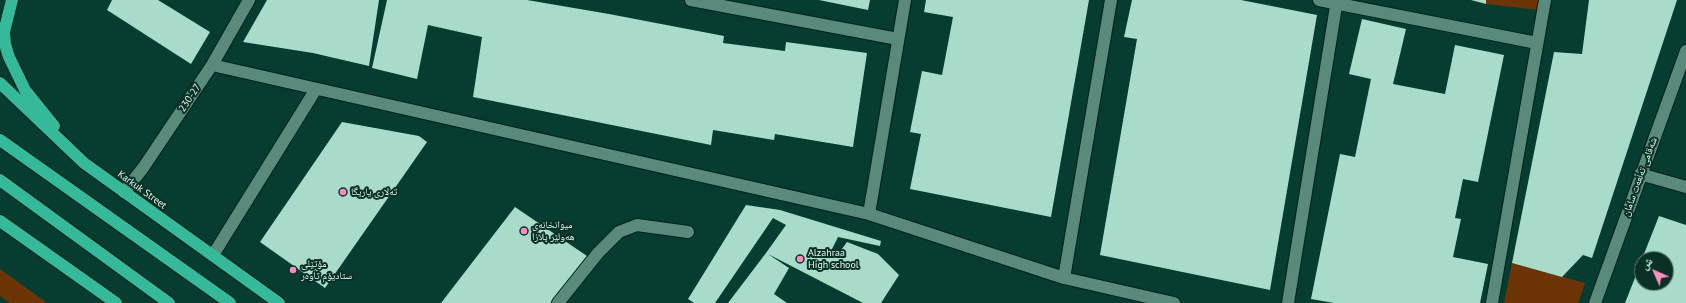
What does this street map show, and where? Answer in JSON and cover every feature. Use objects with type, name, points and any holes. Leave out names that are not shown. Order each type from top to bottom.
[{"type":"highway","points":[[12,0],[4,32],[5,44],[12,64],[25,90],[84,163]]},
{"type":"highway","name":"Karkuk Street","points":[[0,84],[84,163],[279,303]]},
{"type":"highway","points":[[0,140],[230,303]]},
{"type":"highway","points":[[0,180],[169,303]]},
{"type":"highway","points":[[0,221],[116,303]]},
{"type":"street","name":"230-27","points":[[124,192],[143,168],[212,65],[249,0]]},
{"type":"street","points":[[691,0],[898,40]]},
{"type":"street","points":[[869,214],[905,0]]},
{"type":"street","points":[[1064,278],[1111,0]]},
{"type":"street","points":[[1319,0],[1336,2],[1537,43]]},
{"type":"street","points":[[1492,303],[1545,0]]},
{"type":"street","points":[[1288,303],[1336,2]]},
{"type":"street","name":"شەقامی تەڵعەت سامان","points":[[1594,303],[1686,51]]},
{"type":"street","points":[[212,65],[869,214],[1064,278],[1174,303]]},
{"type":"street","points":[[213,255],[316,89]]},
{"type":"street","points":[[1640,174],[1686,187]]},
{"type":"street","points":[[558,303],[598,253],[618,232],[637,225],[688,232]]},
{"type":"shaded area","points":[[1486,0],[1540,0],[1539,10],[1486,4]]},
{"type":"shaded area","points":[[1512,263],[1585,283],[1578,303],[1504,303]]},
{"type":"shaded area","points":[[0,269],[47,303],[10,303],[0,296]]},
{"type":"building","points":[[112,0],[158,0],[210,32],[191,64],[107,10]]},
{"type":"building","points":[[267,0],[379,0],[369,66],[313,53],[243,42]]},
{"type":"building","points":[[387,0],[527,0],[724,36],[723,43],[785,51],[786,42],[867,53],[853,147],[775,134],[774,140],[713,130],[711,145],[473,97],[482,37],[428,25],[417,79],[372,68]]},
{"type":"building","points":[[819,0],[870,0],[868,10]]},
{"type":"building","points":[[926,0],[1089,0],[1051,217],[910,189],[921,134],[910,132],[922,71],[942,75],[953,17],[924,12]]},
{"type":"building","points":[[1132,0],[1241,0],[1317,15],[1270,290],[1100,255],[1137,39],[1124,37]]},
{"type":"building","points":[[1471,0],[1486,0],[1486,4]]},
{"type":"building","points":[[1589,0],[1677,0],[1592,258],[1583,255],[1562,277],[1512,263],[1554,52],[1582,54]]},
{"type":"building","points":[[1362,19],[1406,29],[1393,84],[1445,94],[1455,45],[1504,55],[1478,182],[1463,179],[1455,218],[1461,219],[1453,257],[1488,264],[1480,303],[1334,303],[1311,299],[1340,154],[1355,157],[1371,79],[1349,74]]},
{"type":"building","name":"تەلاری یاریگا","points":[[342,122],[419,136],[427,142],[325,288],[260,242]]},
{"type":"building","points":[[746,205],[780,210],[881,241],[880,246],[838,237],[832,249],[839,253],[847,242],[878,254],[899,275],[881,303],[863,303],[768,254],[789,268],[774,294],[787,303],[728,303],[786,225],[773,218],[715,303],[694,303],[688,299]]},
{"type":"building","name":"میوانخانەی هەولێر پلازا","points":[[515,207],[587,256],[552,303],[441,303]]},
{"type":"building","points":[[1659,216],[1686,225],[1686,303],[1625,303],[1634,280],[1634,291],[1674,291],[1674,251],[1645,251]]},
{"type":"place","name":"تەلاری یاریگا","points":[[343,192]]},
{"type":"place","name":"میوانخانەی هەولێر پلازا","points":[[524,231]]},
{"type":"place","name":"Alzahraa High school","points":[[800,259]]},
{"type":"place","name":"مۆتێلی ستادیۆم تاوەر","points":[[293,270]]}]
